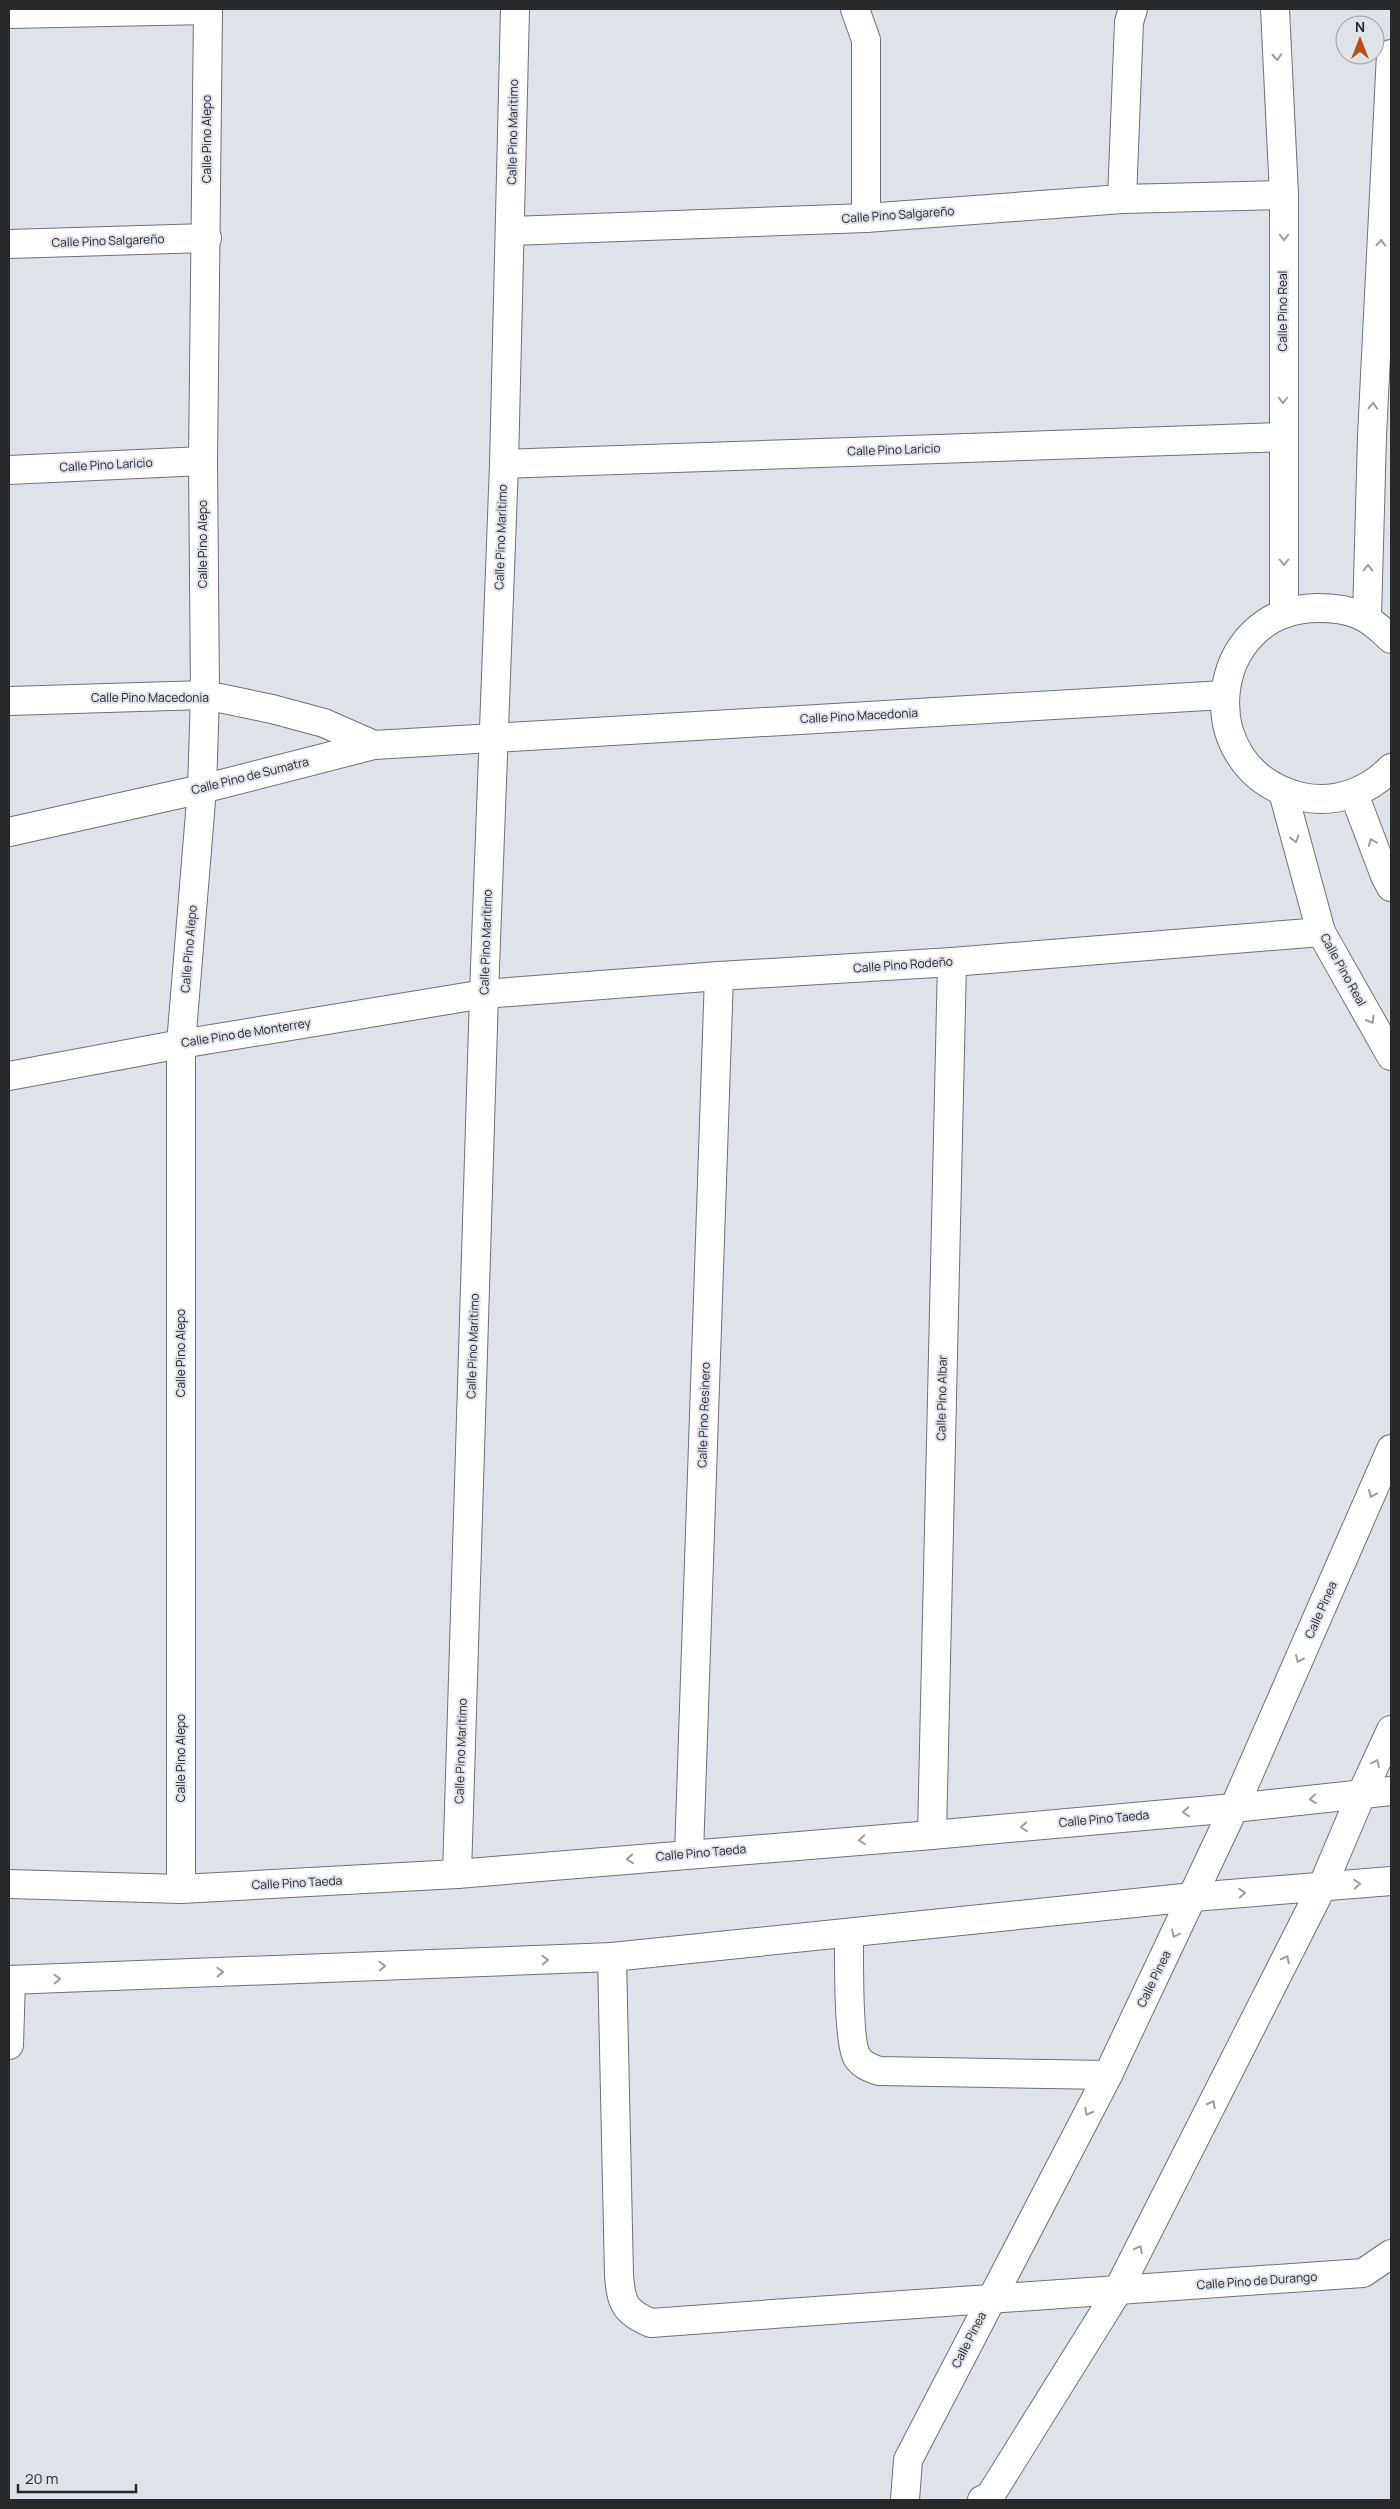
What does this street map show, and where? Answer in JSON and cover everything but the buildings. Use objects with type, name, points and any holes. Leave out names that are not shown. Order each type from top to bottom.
[{"type":"street","points":[[9,14],[208,9]]},
{"type":"street","name":"Calle Pino Alepo","points":[[181,1889],[181,1044],[202,789],[205,696],[203,461],[207,238],[208,9]]},
{"type":"street","name":"Calle Pino Marítimo","points":[[458,1874],[484,994],[504,464],[516,9]]},
{"type":"street","points":[[855,9],[866,40],[866,218]]},
{"type":"street","name":"Calle Pino Real","points":[[1275,9],[1284,195],[1284,614]]},
{"type":"street","points":[[1122,199],[1131,16]]},
{"type":"street","points":[[1367,617],[1381,436],[1391,54]]},
{"type":"street","name":"Calle Pino Salgareño","points":[[511,231],[866,218],[1122,199],[1284,195]]},
{"type":"street","name":"Calle Pino Salgareño","points":[[9,244],[207,238]]},
{"type":"street","name":"Calle Pino Laricio","points":[[504,464],[1283,437]]},
{"type":"street","name":"Calle Pino Laricio","points":[[9,470],[203,461]]},
{"type":"street","points":[[1391,639],[1367,617],[1340,608],[1307,608],[1284,614],[1261,628],[1242,646],[1230,670],[1224,695],[1226,725],[1237,753],[1257,776],[1282,792],[1318,800],[1354,794],[1380,780],[1391,768]]},
{"type":"street","name":"Calle Pino Macedonia","points":[[493,736],[1224,695]]},
{"type":"street","name":"Calle Pino Macedonia","points":[[9,701],[205,696],[272,709],[324,723],[374,745]]},
{"type":"street","name":"Calle Pino de Sumatra","points":[[9,832],[202,789],[374,745],[493,736]]},
{"type":"street","name":"Calle Pino Real","points":[[1282,792],[1321,932],[1391,1056]]},
{"type":"street","points":[[1354,794],[1384,876],[1391,887]]},
{"type":"street","name":"Calle Pino Rodeño","points":[[484,994],[718,976],[952,962],[1321,932]]},
{"type":"street","name":"Calle Pino Albar","points":[[932,1835],[952,962]]},
{"type":"street","name":"Calle Pino Resinero","points":[[689,1854],[718,976]]},
{"type":"street","name":"Calle Pino de Monterrey","points":[[9,1076],[181,1044],[484,994]]},
{"type":"street","name":"Calle Pinea","points":[[905,2500],[908,2460],[1108,2075],[1234,1808],[1391,1449]]},
{"type":"street","points":[[982,2500],[990,2496],[1117,2292],[1322,1887],[1391,1730]]},
{"type":"street","name":"Calle Pino Taeda","points":[[9,1884],[181,1889],[458,1874],[932,1835],[1234,1808],[1391,1791]]},
{"type":"street","points":[[9,2045],[10,1980],[612,1957],[849,1934],[1193,1896],[1391,1881]]},
{"type":"street","points":[[849,1934],[852,2037],[855,2055],[861,2063],[869,2068],[879,2071],[1108,2075]]},
{"type":"street","name":"Calle Pino de Durango","points":[[612,1957],[619,2275],[624,2304],[635,2317],[651,2323],[991,2298],[1117,2292],[1363,2273],[1391,2254]]}]
